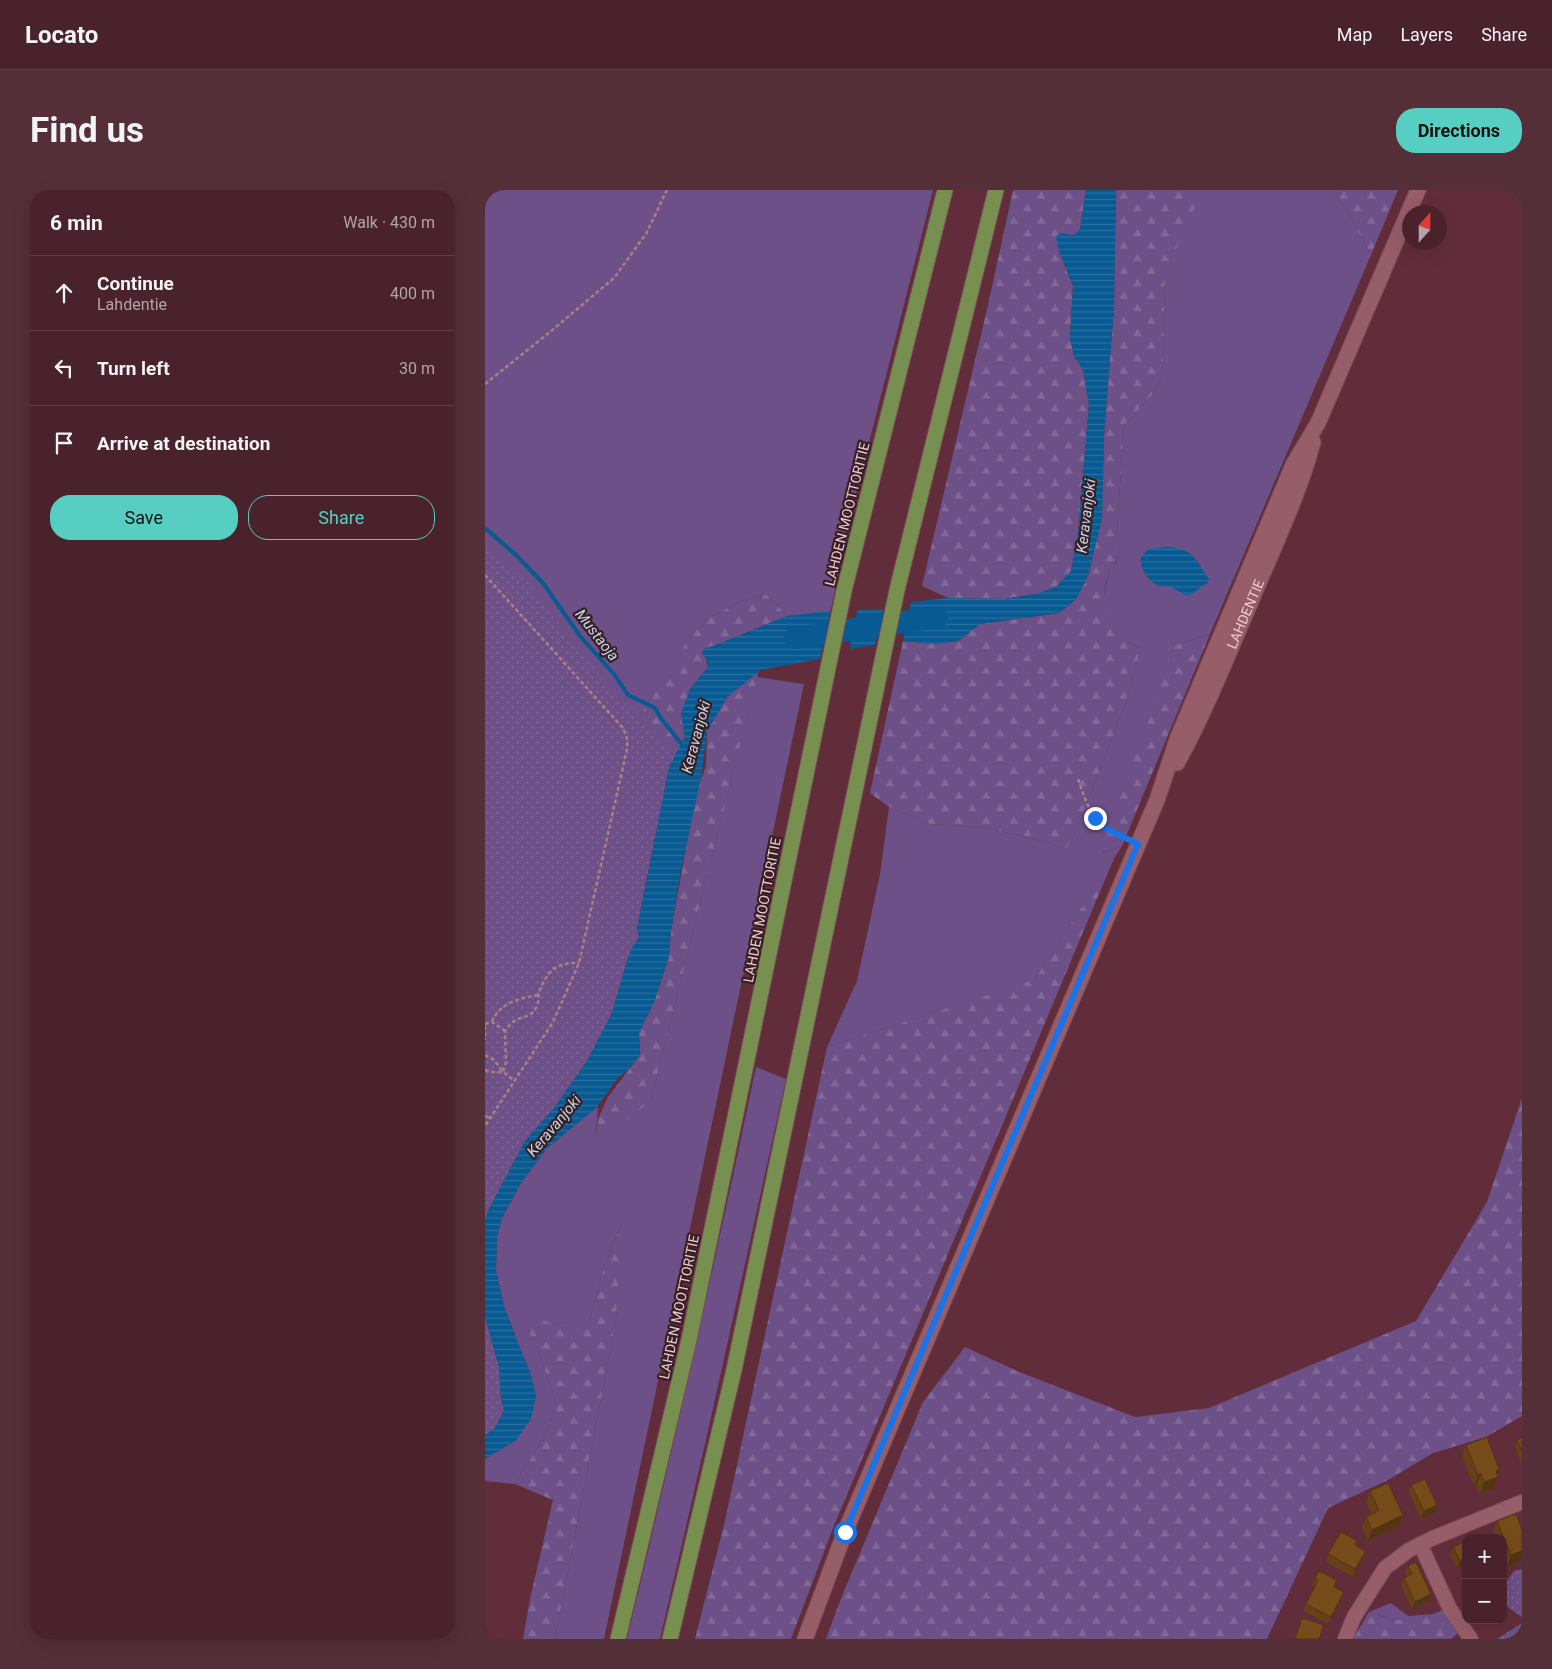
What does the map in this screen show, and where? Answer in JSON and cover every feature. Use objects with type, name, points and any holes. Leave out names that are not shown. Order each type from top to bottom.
[{"type":"highway","name":"LAHDEN MOOTTORITIE","points":[[618,1639],[689,1340],[844,591],[945,190]]},
{"type":"highway","points":[[670,1639],[734,1370],[897,590],[995,190]]},
{"type":"main road","name":"LAHDENTIE","points":[[805,1639],[845,1532],[1138,844],[1157,800],[1189,742],[1294,463],[1318,423],[1419,190]]},
{"type":"street","points":[[1345,1639],[1354,1616],[1385,1568],[1420,1544],[1522,1502]]},
{"type":"street","points":[[1420,1544],[1450,1609],[1471,1639]]},
{"type":"path","points":[[485,384],[551,332],[613,278],[646,234],[667,190]]},
{"type":"path","points":[[485,575],[623,728],[627,738],[627,750],[579,963],[553,1022],[485,1126]]},
{"type":"path","points":[[1078,779],[1088,808],[1095,818],[1107,829],[1138,844]]},
{"type":"path","points":[[503,1072],[506,1062],[505,1031],[513,1021],[529,1016],[537,1008],[538,995],[545,979],[553,968],[568,962],[579,963]]},
{"type":"path","points":[[485,1040],[485,1025],[492,1022],[494,1016],[504,1006],[520,999],[538,995]]},
{"type":"path","points":[[492,1022],[505,1031]]},
{"type":"path","points":[[485,1055],[493,1060],[503,1072],[515,1080]]},
{"type":"path","points":[[485,1070],[503,1072]]},
{"type":"path","points":[[485,1116],[490,1118]]},
{"type":"green space","points":[[485,190],[933,190],[836,573],[830,614],[787,616],[766,594],[736,603],[708,619],[689,636],[668,679],[655,691],[640,715],[631,738],[485,568]]},
{"type":"green space","points":[[1013,190],[1086,190],[1080,229],[1077,234],[1058,248],[1073,286],[1070,337],[1074,356],[1083,370],[1089,404],[1078,534],[1071,571],[1056,587],[1036,594],[1004,599],[948,598],[922,586]]},
{"type":"green space","points":[[1116,190],[1203,190],[1165,273],[1163,369],[1158,388],[1124,426],[1117,529],[1119,551],[1117,559],[1107,577],[1105,598],[1108,616],[1113,629],[1126,641],[1141,648],[1126,702],[1076,832],[1066,849],[1024,836],[980,827],[930,824],[889,807],[870,793],[903,641],[935,644],[958,641],[980,624],[1059,613],[1076,599],[1088,576],[1102,518],[1104,435],[1114,307]]},
{"type":"green space","points":[[1202,190],[1335,190],[1371,255],[1210,634],[1182,643],[1102,853],[1122,846],[1034,980],[739,1639],[1004,990],[827,1047],[857,981],[880,874],[889,807],[930,824],[980,827],[1024,836],[1066,849],[1076,832],[1126,702],[1141,648],[1124,640],[1115,632],[1108,619],[1105,603],[1107,580],[1117,560],[1119,549],[1117,530],[1124,426],[1158,388],[1163,369],[1165,273],[1170,256]]},
{"type":"green space","points":[[1335,190],[1398,190],[1371,255]]},
{"type":"green space","points":[[485,544],[530,584],[569,638],[610,687],[640,715],[673,757],[667,778],[637,929],[639,938],[633,946],[627,961],[612,1013],[587,1061],[554,1108],[525,1141],[488,1211],[485,1221]]},
{"type":"green space","points":[[766,594],[787,616],[704,649],[708,667],[690,689],[681,714],[685,737],[592,926],[631,738],[640,715],[655,691],[668,678],[689,636],[708,619],[736,603]]},
{"type":"green space","points":[[1210,634],[1122,846],[1101,853],[1173,646]]},
{"type":"green space","points":[[759,670],[651,1100],[627,1120],[596,1137],[598,1119],[608,1097],[640,1055],[639,1033],[654,1002],[669,957],[671,931],[696,793],[706,766],[707,731],[727,697]]},
{"type":"green space","points":[[757,677],[804,684],[604,1639],[555,1639],[616,1320],[622,1223],[603,1270],[590,1319],[582,1324],[564,1328],[518,1311],[537,1347],[557,1405],[542,1440],[515,1484],[485,1481],[485,1459],[516,1440],[531,1374],[504,1306],[496,1271],[497,1237],[502,1218],[521,1183],[547,1148],[598,1106],[596,1136],[651,1100]]},
{"type":"green space","points":[[1115,856],[833,1528],[791,1639],[695,1639],[724,1525],[827,1047],[1034,980]]},
{"type":"green space","points":[[756,1067],[786,1079],[708,1431],[660,1639],[627,1639],[694,1354]]},
{"type":"green space","points":[[1522,1098],[1522,1416],[1486,1437],[1433,1453],[1388,1480],[1328,1508],[1267,1639],[826,1639],[923,1402],[965,1347],[1017,1371],[1135,1417],[1209,1408],[1416,1321],[1487,1202]]},
{"type":"green space","points":[[623,1221],[616,1320],[555,1639],[523,1639],[530,1599],[553,1500],[515,1484],[542,1440],[557,1405],[537,1347],[517,1310],[564,1328],[590,1319],[603,1270]]},
{"type":"green space","points":[[485,1317],[499,1367],[501,1398],[504,1411],[494,1429],[485,1435]]},
{"type":"green space","points":[[1522,1569],[1522,1617],[1507,1607],[1507,1581],[1514,1571]]},
{"type":"green space","points":[[1391,1603],[1408,1616],[1434,1614],[1411,1620],[1391,1619],[1369,1612]]},
{"type":"green space","points":[[1443,1610],[1458,1633],[1451,1639],[1353,1639],[1369,1612],[1389,1618],[1411,1619]]},
{"type":"green space","points":[[1522,1623],[1522,1639],[1497,1639]]},
{"type":"water","points":[[1086,190],[1116,190],[1114,307],[1104,435],[1102,518],[1088,576],[1076,599],[1059,613],[980,624],[958,641],[935,644],[903,641],[911,602],[948,598],[1004,599],[1036,594],[1056,587],[1071,571],[1078,534],[1089,404],[1083,370],[1074,356],[1070,337],[1073,286],[1058,248],[1056,236],[1062,233],[1074,234],[1080,229]]},
{"type":"water","points":[[1167,547],[1183,550],[1193,556],[1209,579],[1207,584],[1187,595],[1152,582],[1143,569],[1141,558],[1148,549]]},
{"type":"water","points":[[883,609],[875,645],[849,649],[857,610]]},
{"type":"water","points":[[831,611],[820,659],[761,670],[727,697],[707,732],[701,778],[681,870],[671,931],[669,957],[654,1002],[639,1033],[640,1055],[628,1070],[617,1079],[596,1108],[547,1148],[521,1183],[502,1218],[497,1237],[496,1271],[504,1306],[531,1374],[536,1396],[531,1419],[516,1440],[485,1459],[485,1435],[494,1429],[504,1411],[501,1398],[499,1367],[485,1317],[485,1221],[488,1211],[525,1141],[554,1108],[587,1061],[612,1013],[627,961],[633,946],[639,938],[637,929],[669,767],[685,737],[681,714],[690,689],[708,667],[708,660],[702,654],[704,649],[787,616]]},
{"type":"pier","points":[[909,600],[911,600],[902,643],[900,640]]},
{"type":"pier","points":[[858,607],[848,651],[846,648],[855,609]]},
{"type":"pier","points":[[831,608],[833,610],[823,659],[820,662]]},
{"type":"building","points":[[1487,1437],[1499,1469],[1496,1471],[1498,1477],[1484,1482],[1481,1474],[1478,1475],[1466,1445]]},
{"type":"building","points":[[1522,1438],[1522,1451],[1517,1440]]},
{"type":"building","points":[[1425,1479],[1437,1505],[1424,1511],[1411,1485]]},
{"type":"building","points":[[1388,1483],[1403,1515],[1372,1530],[1366,1517],[1379,1510],[1370,1491]]},
{"type":"building","points":[[1516,1514],[1522,1530],[1522,1551],[1511,1555],[1507,1545],[1507,1534],[1502,1534],[1497,1521]]},
{"type":"building","points":[[1341,1532],[1357,1541],[1355,1545],[1366,1551],[1355,1569],[1328,1554]]},
{"type":"building","points":[[1462,1543],[1462,1560],[1460,1561],[1453,1547]]},
{"type":"building","points":[[1416,1562],[1431,1594],[1415,1602],[1404,1578],[1412,1574],[1408,1566]]},
{"type":"building","points":[[1319,1571],[1337,1580],[1334,1587],[1344,1592],[1331,1617],[1306,1604],[1318,1580],[1315,1578]]},
{"type":"building","points":[[1302,1618],[1324,1625],[1319,1639],[1295,1639]]},
{"type":"waterway","name":"Mustaoja","points":[[485,528],[516,555],[543,583],[580,636],[614,674],[628,695],[655,708],[683,746]]},
{"type":"waterway","name":"Keravanjoki","points":[[795,638],[937,617]]},
{"type":"route","points":[[845,1532],[1138,844],[1107,829],[1095,818]]}]
